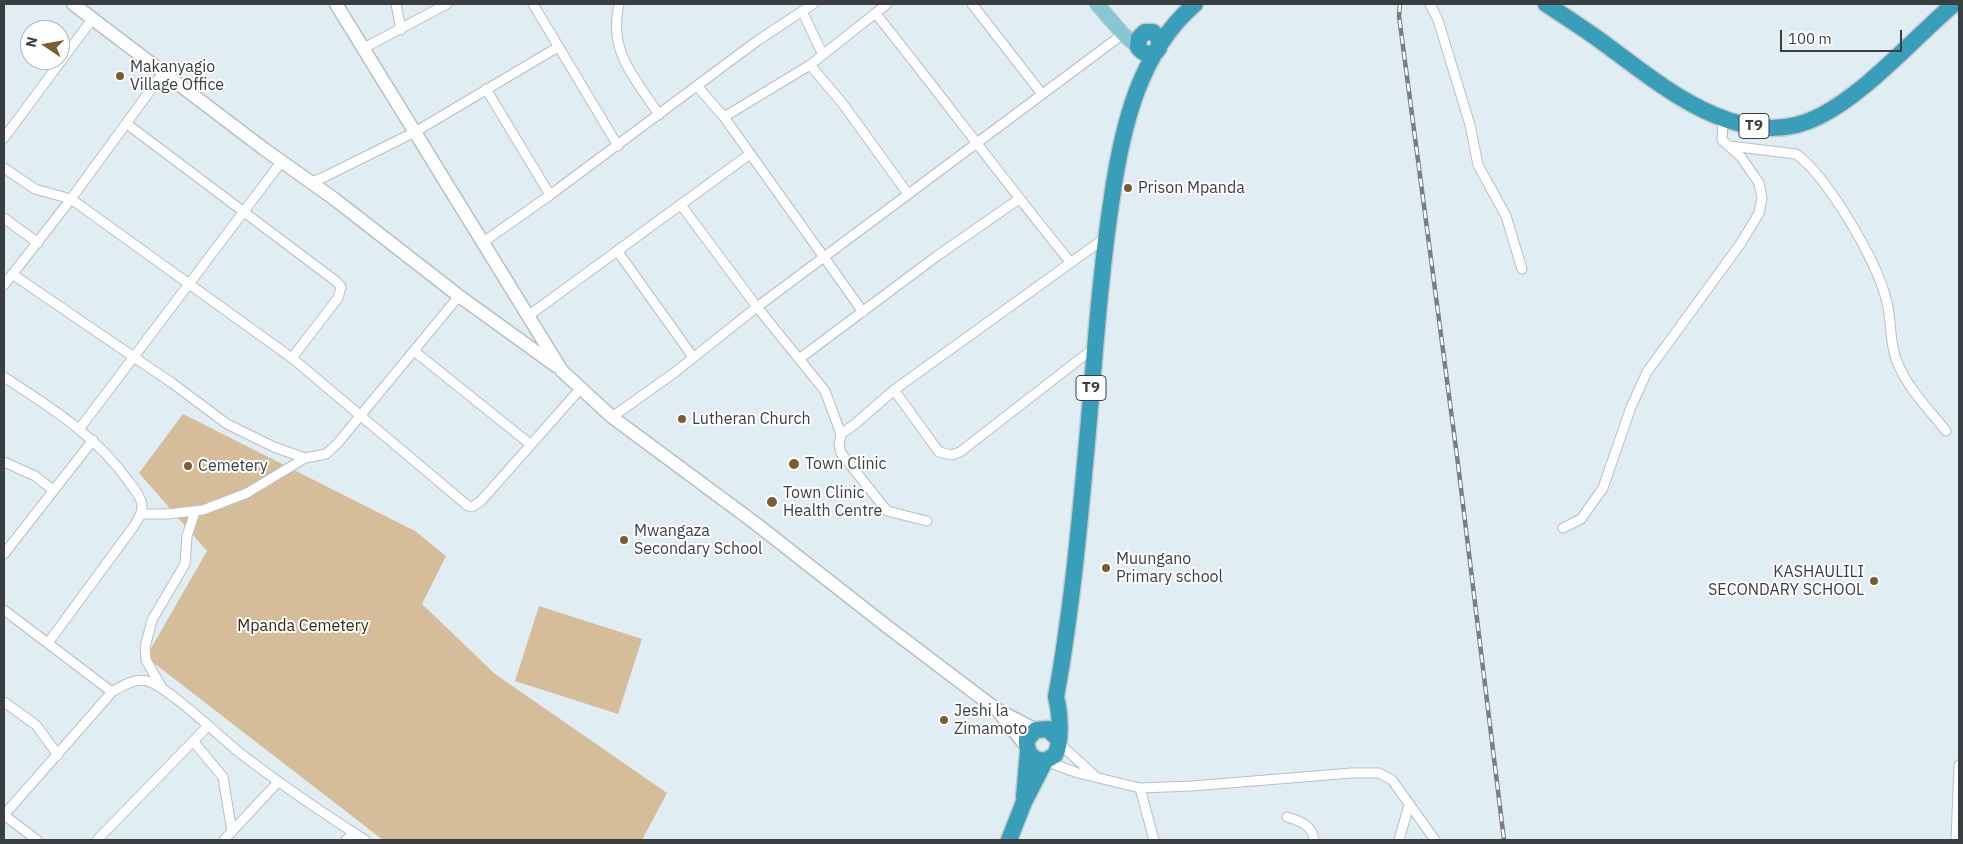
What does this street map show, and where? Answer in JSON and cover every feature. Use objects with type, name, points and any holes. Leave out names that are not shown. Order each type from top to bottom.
[{"type":"highway","points":[[1148,43],[1195,4]]},
{"type":"highway","name":"T9","points":[[1546,4],[1648,76],[1723,118],[1770,128],[1803,123],[1822,116],[1842,103],[1954,4]]},
{"type":"highway","name":"T9","points":[[1009,840],[1024,802],[1045,761],[1055,755],[1058,740],[1059,716],[1056,698],[1074,570],[1105,238],[1116,159],[1140,81],[1148,43]]},
{"type":"highway","name":"T9","points":[[1024,802],[1027,749],[1031,734],[1038,729],[1056,698]]},
{"type":"highway","points":[[1038,729],[1048,729],[1058,740]]},
{"type":"highway","points":[[1027,749],[1038,761],[1045,761]]},
{"type":"main road","points":[[1097,4],[1118,28],[1148,43]]},
{"type":"street","points":[[73,4],[459,296],[562,370],[612,417],[755,523],[996,709],[1038,729]]},
{"type":"street","points":[[336,4],[562,370]]},
{"type":"street","points":[[396,4],[401,30]]},
{"type":"street","points":[[364,48],[447,4]]},
{"type":"street","points":[[532,4],[618,146]]},
{"type":"street","points":[[620,4],[615,33],[619,49],[658,115]]},
{"type":"street","points":[[482,243],[813,4]]},
{"type":"street","points":[[724,117],[810,65],[887,4]]},
{"type":"street","points":[[972,4],[1042,94]]},
{"type":"street","points":[[1430,4],[1438,20],[1448,59],[1470,125],[1478,164],[1506,216],[1522,269]]},
{"type":"street","points":[[802,11],[823,55]]},
{"type":"street","points":[[876,14],[977,142],[1019,199],[1071,262]]},
{"type":"street","points":[[4,138],[93,18]]},
{"type":"street","points":[[612,417],[1042,94],[1118,28]]},
{"type":"street","points":[[313,181],[415,132],[558,47]]},
{"type":"street","points":[[810,65],[843,104],[908,194]]},
{"type":"street","points":[[4,285],[71,199],[163,73]]},
{"type":"street","points":[[698,86],[724,117],[862,312]]},
{"type":"street","points":[[486,89],[550,195]]},
{"type":"street","points":[[1563,528],[1580,519],[1603,488],[1631,407],[1647,372],[1741,243],[1759,213],[1762,198],[1759,183],[1741,157],[1721,137],[1723,118]]},
{"type":"street","points":[[127,124],[336,282],[341,288],[338,298],[292,358]]},
{"type":"street","points":[[1730,146],[1796,154],[1831,192],[1880,280],[1886,299],[1895,358],[1901,371],[1909,385],[1946,431]]},
{"type":"street","points":[[528,316],[750,154]]},
{"type":"street","points":[[80,428],[282,161]]},
{"type":"street","points":[[4,168],[35,188],[71,199],[292,358],[464,505],[472,507],[481,501],[581,388]]},
{"type":"street","points":[[799,358],[937,256],[1019,199]]},
{"type":"street","points":[[680,205],[757,307],[825,392],[841,434],[839,445],[842,453],[881,505],[893,514],[927,521]]},
{"type":"street","points":[[4,218],[38,243]]},
{"type":"street","points":[[841,434],[894,390],[1105,238]]},
{"type":"street","points":[[618,252],[693,357]]},
{"type":"street","points":[[12,274],[227,424],[274,447],[305,458]]},
{"type":"street","points":[[141,514],[195,512],[247,493],[305,458],[326,454],[337,444],[459,296]]},
{"type":"street","points":[[894,390],[940,452],[952,455],[960,452],[1094,348]]},
{"type":"street","points":[[414,351],[530,444]]},
{"type":"street","points":[[4,377],[80,428],[115,462],[141,502],[141,514],[120,548],[48,643]]},
{"type":"street","points":[[4,554],[93,440]]},
{"type":"street","points":[[4,462],[35,476],[53,490]]},
{"type":"street","points":[[162,688],[146,660],[144,646],[152,620],[185,564],[187,536],[195,512]]},
{"type":"street","points":[[4,610],[112,692]]},
{"type":"street","points":[[37,840],[4,815],[112,692],[126,684],[137,681],[147,681],[162,688],[278,782],[365,840]]},
{"type":"street","points":[[4,702],[41,730],[58,755]]},
{"type":"street","points":[[996,709],[1027,749]]},
{"type":"street","points":[[97,840],[207,726]]},
{"type":"street","points":[[1058,740],[1095,776]]},
{"type":"street","points":[[193,741],[223,776],[232,832]]},
{"type":"street","points":[[1045,761],[1078,773],[1140,788],[1192,786],[1352,773],[1379,774],[1392,780],[1435,840]]},
{"type":"street","points":[[1956,840],[1959,765]]},
{"type":"street","points":[[224,840],[278,782]]},
{"type":"street","points":[[1140,788],[1154,840]]},
{"type":"street","points":[[1398,840],[1409,805]]},
{"type":"street","points":[[1287,818],[1306,824],[1313,833],[1314,840]]},
{"type":"street","points":[[346,840],[354,833]]},
{"type":"green space","name":"Mpanda Cemetery","points":[[183,414],[415,531],[446,556],[422,604],[495,674],[667,793],[642,840],[383,840],[146,657],[207,551],[139,473]]},
{"type":"green space","points":[[539,606],[642,639],[618,714],[515,681]]},
{"type":"railway","points":[[1400,4],[1399,16],[1458,464],[1504,840]]},
{"type":"place","name":"Makanyagio Village Office","points":[[120,76]]},
{"type":"place","name":"Prison Mpanda","points":[[1128,188]]},
{"type":"place","name":"Lutheran Church","points":[[682,419]]},
{"type":"place","name":"Town Clinic","points":[[794,464]]},
{"type":"place","name":"Cemetery","points":[[188,466]]},
{"type":"place","name":"Town Clinic Health Centre","points":[[772,502]]},
{"type":"place","name":"Mwangaza Secondary School","points":[[624,540]]},
{"type":"place","name":"Muungano Primary school","points":[[1106,568]]},
{"type":"place","name":"KASHAULILI SECONDARY SCHOOL","points":[[1874,581]]},
{"type":"place","name":"Jeshi la Zimamoto","points":[[944,720]]}]
